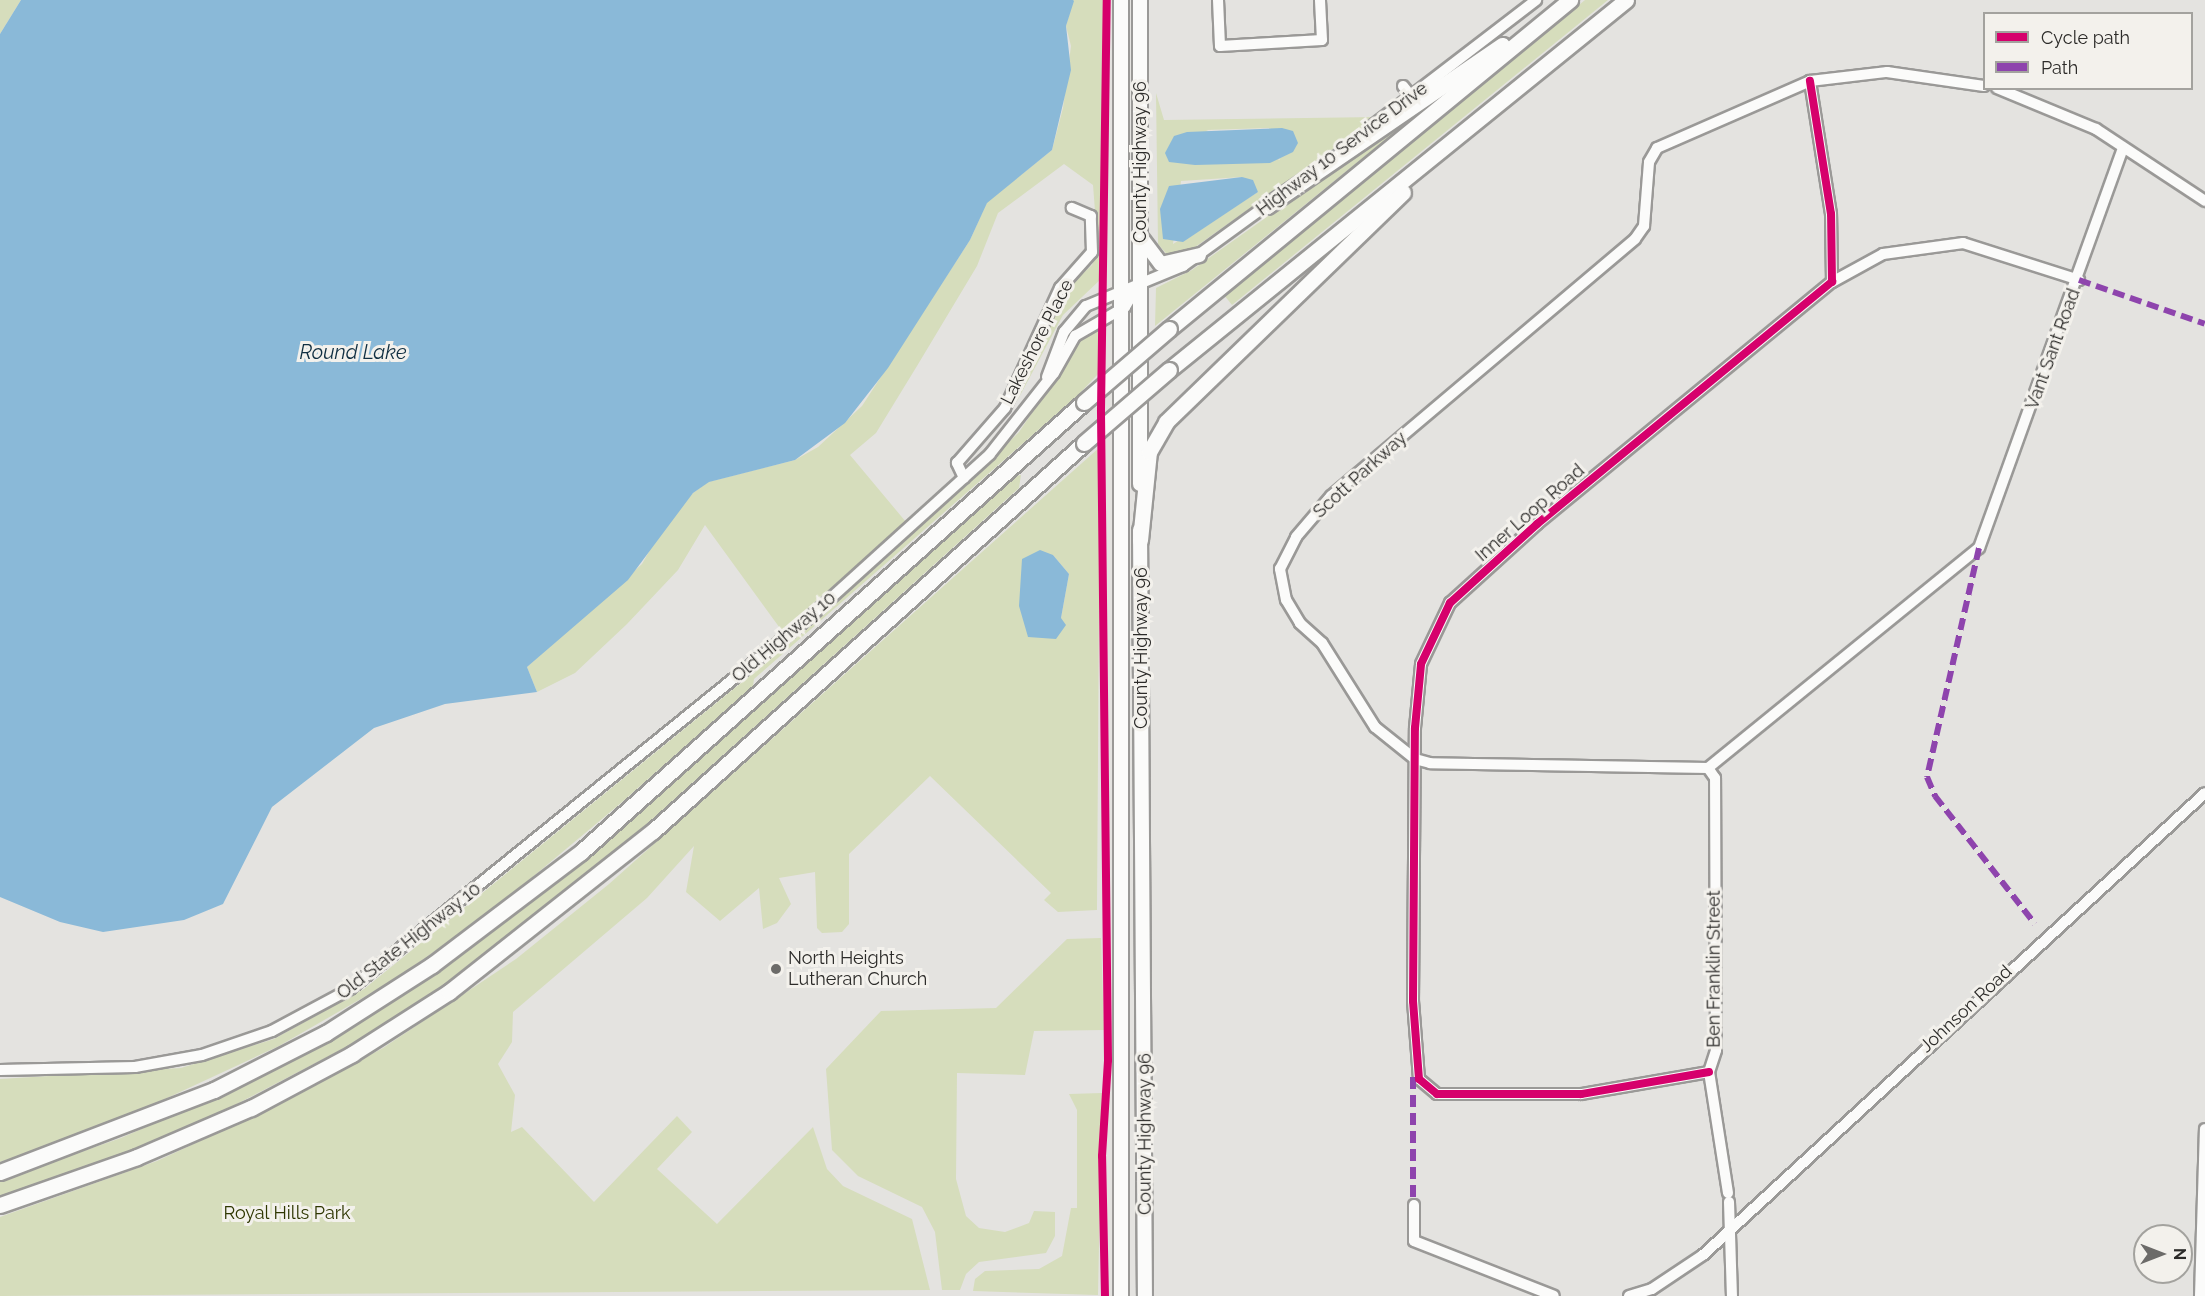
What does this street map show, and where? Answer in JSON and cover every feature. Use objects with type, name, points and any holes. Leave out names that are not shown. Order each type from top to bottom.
[{"type":"highway","points":[[1267,206],[1570,0]]},
{"type":"highway","points":[[0,1172],[214,1090],[326,1033],[432,965],[581,852],[1084,402],[1169,329],[1570,0]]},
{"type":"highway","points":[[0,1205],[137,1157],[251,1108],[352,1054],[449,992],[653,831],[1084,443],[1169,370],[1626,0]]},
{"type":"highway","points":[[1140,540],[1149,452],[1166,422],[1471,126]]},
{"type":"main road","name":"County Highway 96","points":[[1120,0],[1118,311],[1121,1296]]},
{"type":"main road","name":"County Highway 96","points":[[1140,0],[1138,285],[1145,1296]]},
{"type":"main road","points":[[1140,222],[1142,241],[1157,263],[1175,264],[1199,255]]},
{"type":"street","points":[[1218,0],[1220,46],[1322,40],[1320,0]]},
{"type":"street","name":"Highway 10 Service Drive","points":[[1138,285],[1199,255],[1267,206],[1536,0]]},
{"type":"street","points":[[1832,282],[1831,214],[1810,81],[1887,72],[1983,86]]},
{"type":"street","name":"Scott Parkway","points":[[1415,759],[1375,727],[1322,643],[1300,623],[1286,600],[1280,569],[1296,537],[1331,496],[1635,239],[1644,226],[1649,162],[1657,148],[1692,129],[1810,81]]},
{"type":"street","points":[[1403,86],[1411,96]]},
{"type":"street","points":[[2002,90],[2068,115],[2205,201]]},
{"type":"street","name":"Vant Sant Road","points":[[1708,768],[1723,751],[1979,548],[2079,280],[2123,149]]},
{"type":"street","name":"Lakeshore Place","points":[[964,478],[957,463],[1005,408],[1060,288],[1092,252],[1091,216],[1072,208]]},
{"type":"street","name":"Inner Loop Road","points":[[1710,1072],[1674,1075],[1616,1092],[1437,1094],[1419,1079],[1414,1060],[1415,759],[1421,664],[1450,603],[1537,524],[1832,282],[1883,254],[1963,243],[2079,280]]},
{"type":"street","name":"Old Highway 10","points":[[1045,383],[1072,320],[1092,302],[1119,290],[1138,285]]},
{"type":"street","name":"Old Highway 10","points":[[501,869],[744,673],[964,478],[1015,426],[1080,330],[1118,311],[1138,285]]},
{"type":"street","points":[[1415,759],[1708,768]]},
{"type":"street","name":"Ben Franklin Street","points":[[1708,768],[1715,778],[1716,1050],[1710,1072],[1729,1198],[1732,1296]]},
{"type":"street","name":"Johnson Road","points":[[1629,1296],[1676,1274],[1731,1229],[2205,793]]},
{"type":"street","name":"Old State Highway 10","points":[[0,1070],[140,1066],[261,1036],[350,989],[501,869]]},
{"type":"street","points":[[2200,1296],[2205,1129]]},
{"type":"street","points":[[1414,1205],[1414,1241],[1554,1296]]},
{"type":"green space","points":[[0,0],[21,0],[0,34]]},
{"type":"green space","points":[[1073,0],[1104,0],[1101,279],[1063,315],[1016,403],[1065,290],[1092,265],[1098,250],[1093,185],[1064,164],[998,213],[977,266],[917,366],[876,433],[850,455],[906,522],[782,631],[705,525],[678,570],[627,624],[575,673],[537,692],[527,667],[642,564],[664,525],[693,493],[708,482],[795,460],[818,447],[862,406],[970,240],[987,202],[1052,150],[1063,108],[1071,46],[1066,26]]},
{"type":"green space","points":[[1585,0],[1608,0],[1232,305],[1224,295]]},
{"type":"green space","points":[[1156,93],[1164,120],[1378,117],[1191,250],[1170,258],[1158,244]],"holes":[[[1269,128],[1280,160],[1206,130]],[[1242,177],[1258,192],[1173,244],[1181,181]]]},
{"type":"green space","points":[[1399,123],[1401,127],[1155,326],[1156,288],[1192,270]]},
{"type":"green space","points":[[1095,329],[1102,331],[1099,373],[1077,396],[754,679],[753,686],[621,803],[487,915],[392,981],[279,1046],[109,1125],[0,1162],[0,1079],[181,1068],[274,1039],[364,989],[752,674],[947,503],[1019,432],[1081,340]]},
{"type":"green space","name":"Royal Hills Park","points":[[1100,447],[1097,910],[1058,912],[1044,900],[1051,893],[930,776],[849,854],[849,924],[842,932],[822,933],[817,928],[815,872],[779,878],[791,904],[777,923],[763,929],[759,888],[720,921],[686,892],[694,846],[647,898],[513,1012],[512,1042],[498,1064],[515,1095],[511,1132],[522,1127],[594,1202],[677,1116],[692,1132],[657,1169],[717,1224],[813,1127],[827,1169],[843,1186],[912,1219],[930,1290],[0,1296],[0,1217],[157,1161],[267,1110],[383,1048],[516,959],[609,884]],"holes":[[[1053,555],[1069,574],[1061,618]]]},
{"type":"green space","points":[[1021,475],[1019,488],[618,850],[474,965],[352,1044],[229,1108],[126,1152],[0,1196],[0,1180],[121,1138],[240,1086],[360,1021],[457,959],[608,839],[1013,476]]},
{"type":"green space","points":[[1101,938],[1104,1030],[1034,1031],[1025,1075],[957,1073],[956,1179],[966,1216],[979,1228],[1005,1232],[1029,1223],[1034,1211],[1055,1212],[1055,1236],[1046,1253],[979,1262],[966,1274],[960,1290],[942,1290],[935,1232],[922,1207],[858,1176],[832,1150],[826,1069],[881,1011],[996,1008],[1067,939]]},
{"type":"green space","points":[[1102,1093],[1098,1295],[973,1291],[975,1279],[985,1271],[1039,1269],[1062,1256],[1071,1208],[1077,1208],[1077,1110],[1069,1094]]},
{"type":"water","name":"Round Lake","points":[[21,0],[1074,1],[1066,26],[1071,70],[1052,150],[987,203],[970,240],[888,368],[845,423],[795,460],[709,482],[693,493],[628,580],[527,667],[537,692],[445,704],[374,728],[272,807],[223,904],[184,920],[103,932],[60,922],[0,897],[0,34]]},
{"type":"water","points":[[1282,128],[1293,131],[1298,143],[1293,152],[1270,163],[1195,165],[1169,162],[1165,153],[1174,136],[1187,132]]},
{"type":"water","points":[[1242,177],[1253,180],[1258,192],[1183,242],[1163,239],[1160,209],[1169,186]]},
{"type":"water","points":[[1040,550],[1053,555],[1069,574],[1061,618],[1066,625],[1056,639],[1028,637],[1019,606],[1022,559]]},
{"type":"marked path","points":[[2079,280],[2205,324]]},
{"type":"marked path","points":[[1979,548],[1927,777],[1935,796],[2035,924]]},
{"type":"marked path","points":[[1413,1072],[1413,1197]]},
{"type":"cycle path","points":[[1105,1296],[1102,1156],[1108,1060],[1101,410],[1107,0]]},
{"type":"cycle path","points":[[1709,1072],[1581,1094],[1437,1094],[1419,1079],[1413,1001],[1415,728],[1421,664],[1450,603],[1537,524],[1832,282],[1831,214],[1810,81]]},
{"type":"place","name":"North Heights Lutheran Church","points":[[776,969]]}]
